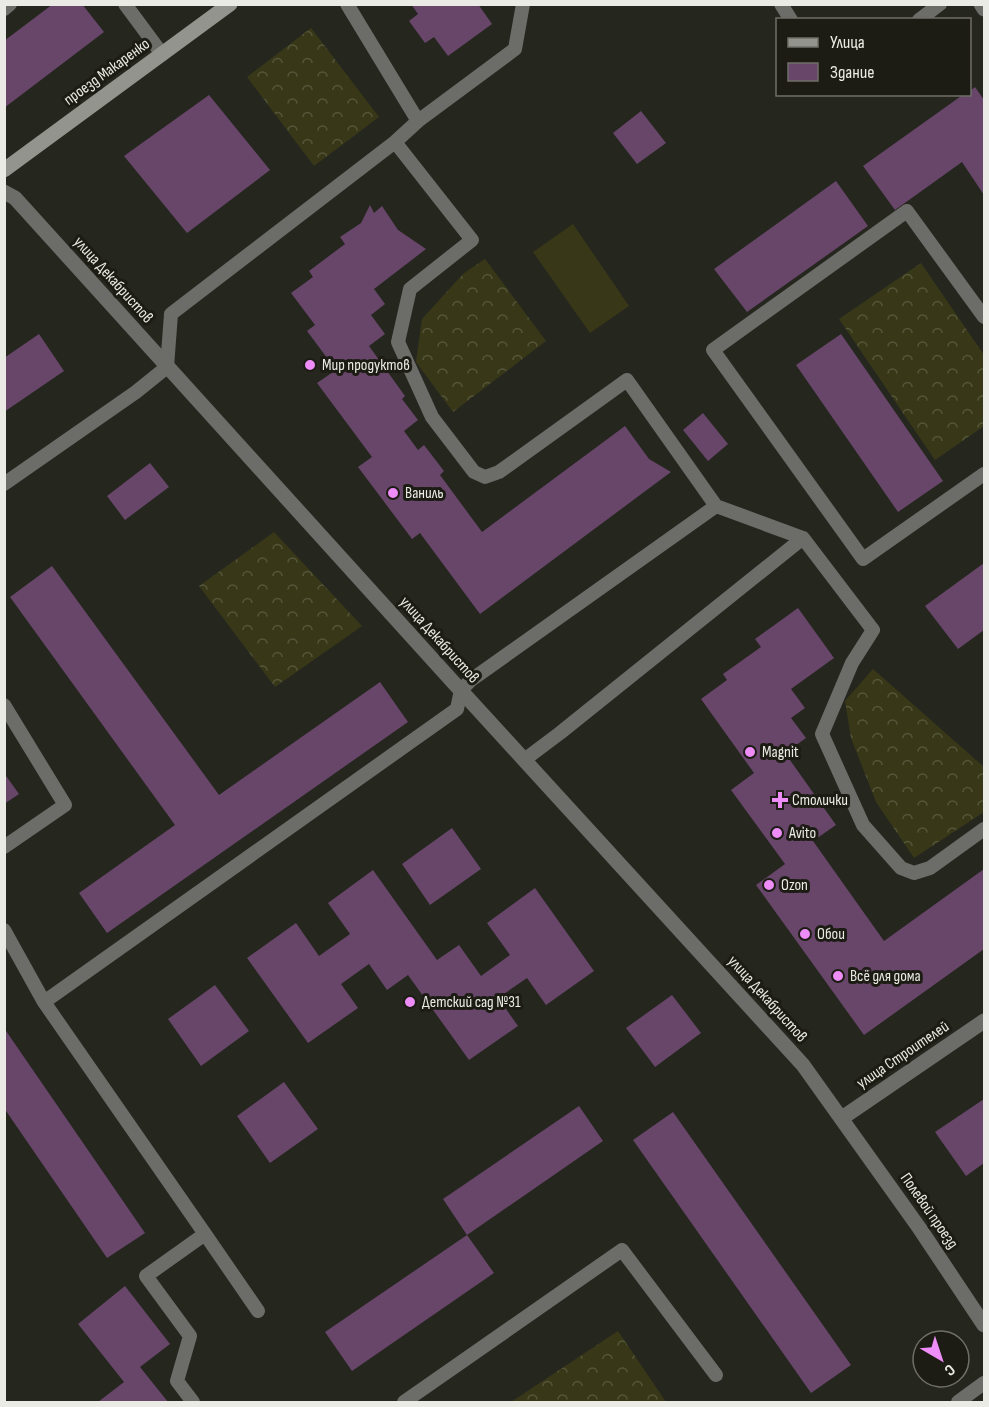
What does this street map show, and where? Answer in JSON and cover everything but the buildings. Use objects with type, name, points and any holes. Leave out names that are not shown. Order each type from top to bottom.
[{"type":"street","name":"проезд Макаренко","points":[[4,170],[230,4]]},
{"type":"street","points":[[981,4],[984,9]]},
{"type":"street","name":"улица Декабристов","points":[[4,192],[15,198],[802,1065],[842,1118]]},
{"type":"street","name":"улица Строителей","points":[[842,1118],[984,1022]]},
{"type":"street","name":"Полевой проезд","points":[[842,1118],[984,1325]]},
{"type":"lane","points":[[4,9],[10,4]]},
{"type":"lane","points":[[125,4],[162,54]]},
{"type":"lane","points":[[347,4],[418,121]]},
{"type":"lane","points":[[4,484],[136,392],[167,367],[171,314],[395,142],[418,121],[515,49],[523,4]]},
{"type":"lane","points":[[781,4],[790,18]]},
{"type":"lane","points":[[922,18],[940,4]]},
{"type":"lane","points":[[395,142],[472,240],[410,289],[398,342],[432,417],[474,472],[485,477],[499,472],[627,380],[716,506],[803,538],[873,630],[852,663],[822,734],[863,825],[901,868],[914,873],[930,868],[984,829]]},
{"type":"lane","points":[[984,317],[907,211],[713,350],[863,559],[984,474]]},
{"type":"lane","points":[[44,1002],[457,709],[461,690],[471,680],[716,506]]},
{"type":"lane","points":[[524,759],[560,733],[803,538]]},
{"type":"lane","points":[[4,705],[65,805],[4,847]]},
{"type":"lane","points":[[4,930],[44,1002],[258,1311]]},
{"type":"lane","points":[[193,1402],[177,1382],[190,1336],[146,1276],[205,1234]]},
{"type":"lane","points":[[404,1402],[622,1250],[716,1375]]},
{"type":"lane","points":[[958,1402],[984,1383]]},
{"type":"green space","points":[[311,28],[379,117],[314,166],[247,77]]},
{"type":"green space","points":[[573,224],[629,306],[590,333],[533,252]]},
{"type":"green space","points":[[485,259],[546,341],[453,412],[416,362],[422,319],[463,274]]},
{"type":"green space","points":[[921,263],[984,355],[984,426],[935,460],[839,319]]},
{"type":"green space","points":[[274,532],[362,626],[275,687],[199,586]]},
{"type":"green space","points":[[873,669],[984,767],[984,812],[914,858],[876,802],[851,738],[845,701]]},
{"type":"green space","points":[[618,1331],[666,1402],[511,1402]]},
{"type":"place","name":"Мир продуктов","points":[[310,365]]},
{"type":"place","name":"Ваниль","points":[[393,493]]},
{"type":"place","name":"Magnit","points":[[750,752]]},
{"type":"place","name":"Столички","points":[[780,800]]},
{"type":"place","name":"Avito","points":[[777,833]]},
{"type":"place","name":"Ozon","points":[[769,885]]},
{"type":"place","name":"Обои","points":[[805,934]]},
{"type":"place","name":"Всё для дома","points":[[838,976]]},
{"type":"place","name":"Детский сад №31","points":[[410,1002]]}]
